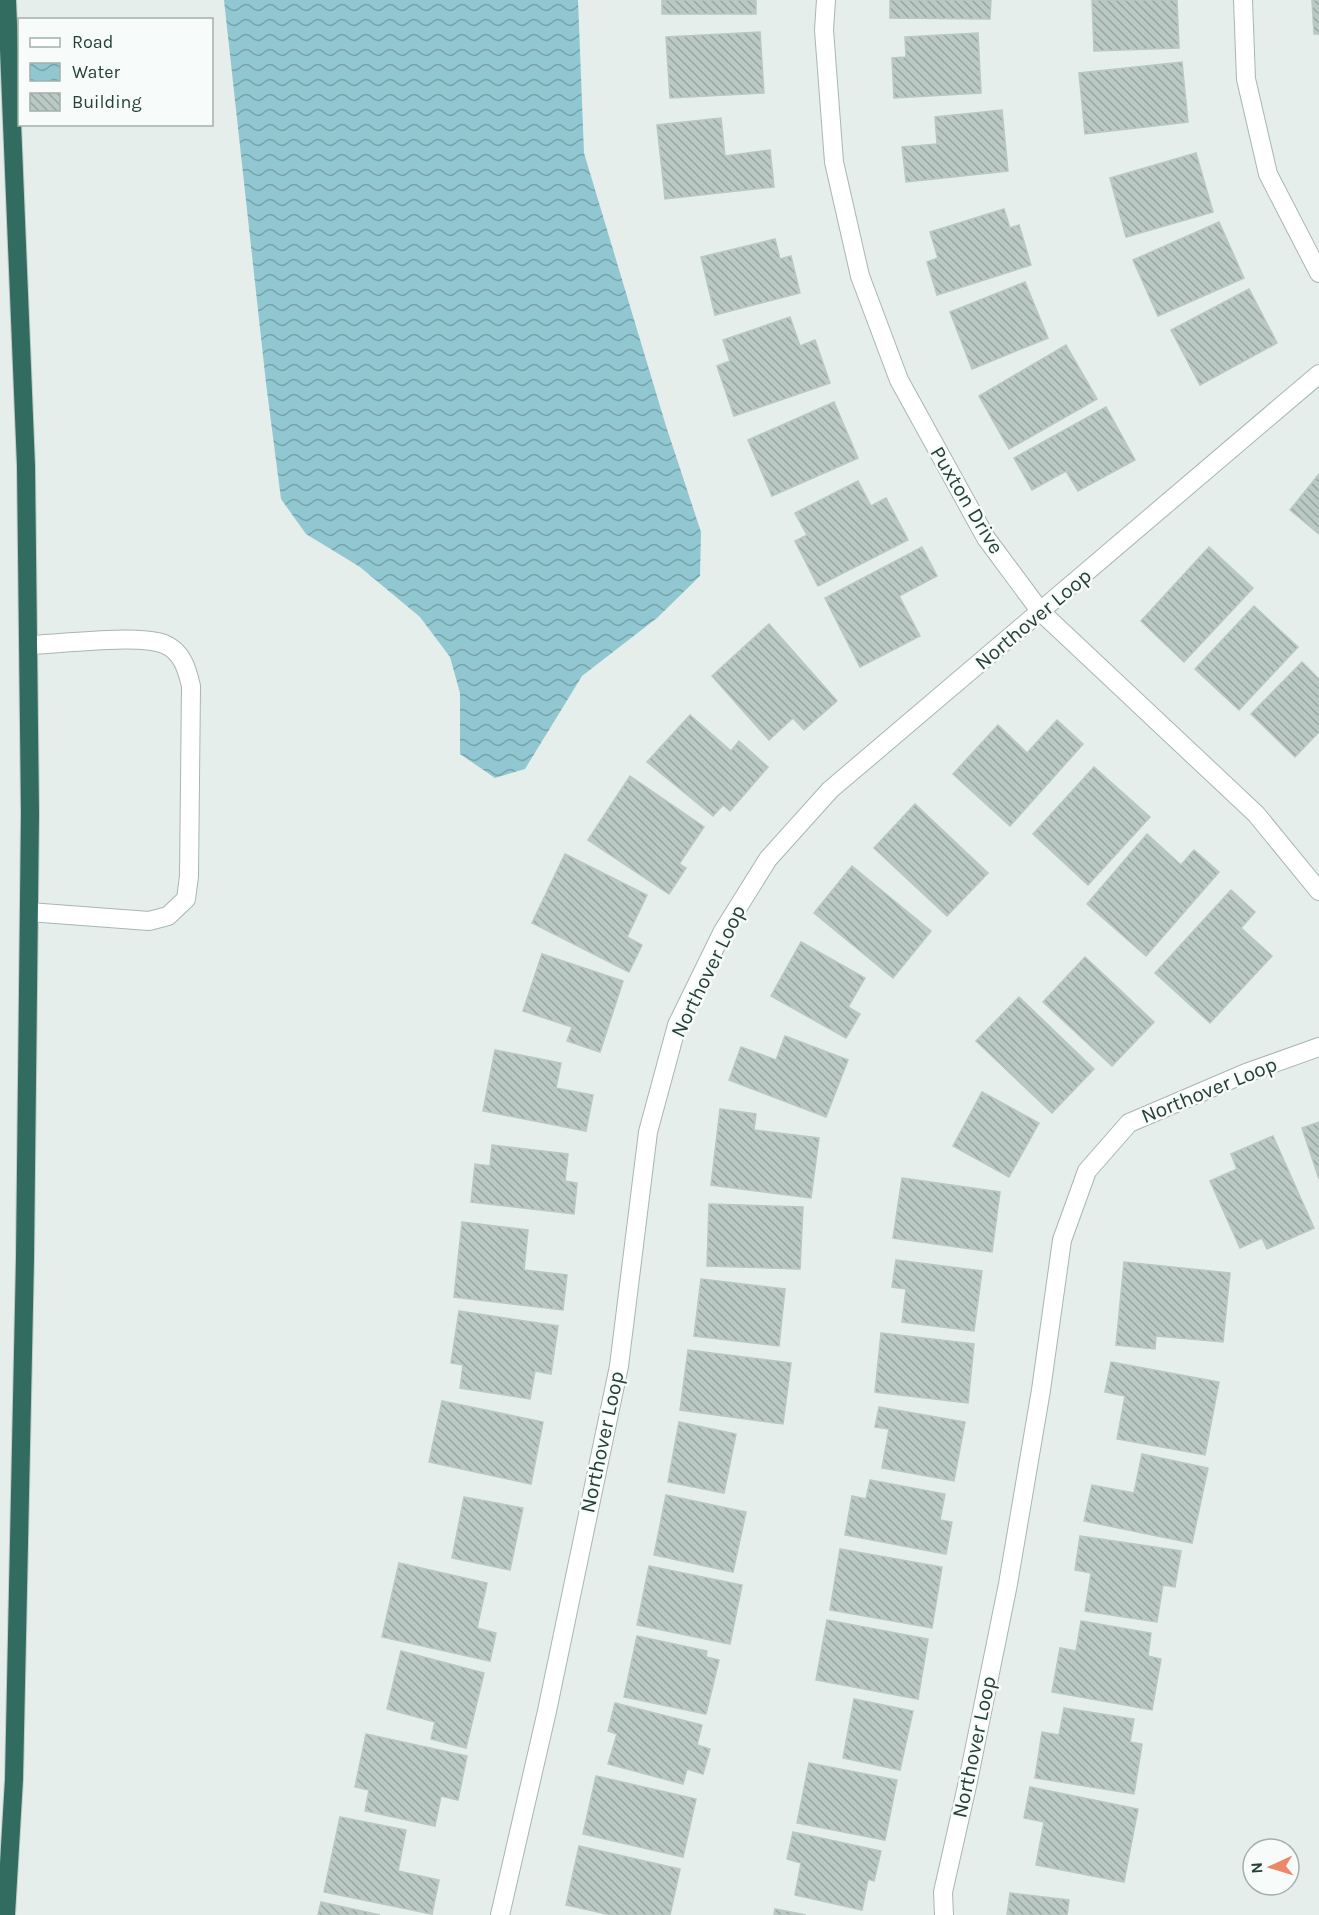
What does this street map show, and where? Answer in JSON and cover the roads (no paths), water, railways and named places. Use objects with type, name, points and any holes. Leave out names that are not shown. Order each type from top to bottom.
[{"type":"highway","points":[[6,1915],[14,1779],[25,1270],[29,912],[26,466],[7,0]]},
{"type":"street","name":"Puxton Drive","points":[[826,0],[824,30],[834,162],[860,276],[899,380],[986,538],[1041,612],[1256,814],[1319,891]]},
{"type":"street","points":[[1243,0],[1246,80],[1268,174],[1319,273]]},
{"type":"street","name":"Northover Loop","points":[[500,1915],[547,1711],[618,1366],[648,1132],[677,1025],[723,931],[768,858],[830,790],[1319,374]]},
{"type":"street","points":[[28,645],[136,640],[165,645],[184,661],[191,686],[189,876],[186,899],[168,916],[149,921],[29,912]]},
{"type":"street","name":"Northover Loop","points":[[944,1915],[943,1892],[1010,1573],[1041,1390],[1062,1240],[1087,1171],[1129,1123],[1246,1073],[1319,1047]]},
{"type":"water","points":[[224,0],[578,0],[584,153],[666,426],[701,532],[700,576],[657,618],[582,676],[525,769],[495,778],[460,754],[460,693],[450,657],[420,617],[360,567],[306,534],[281,499]]}]
